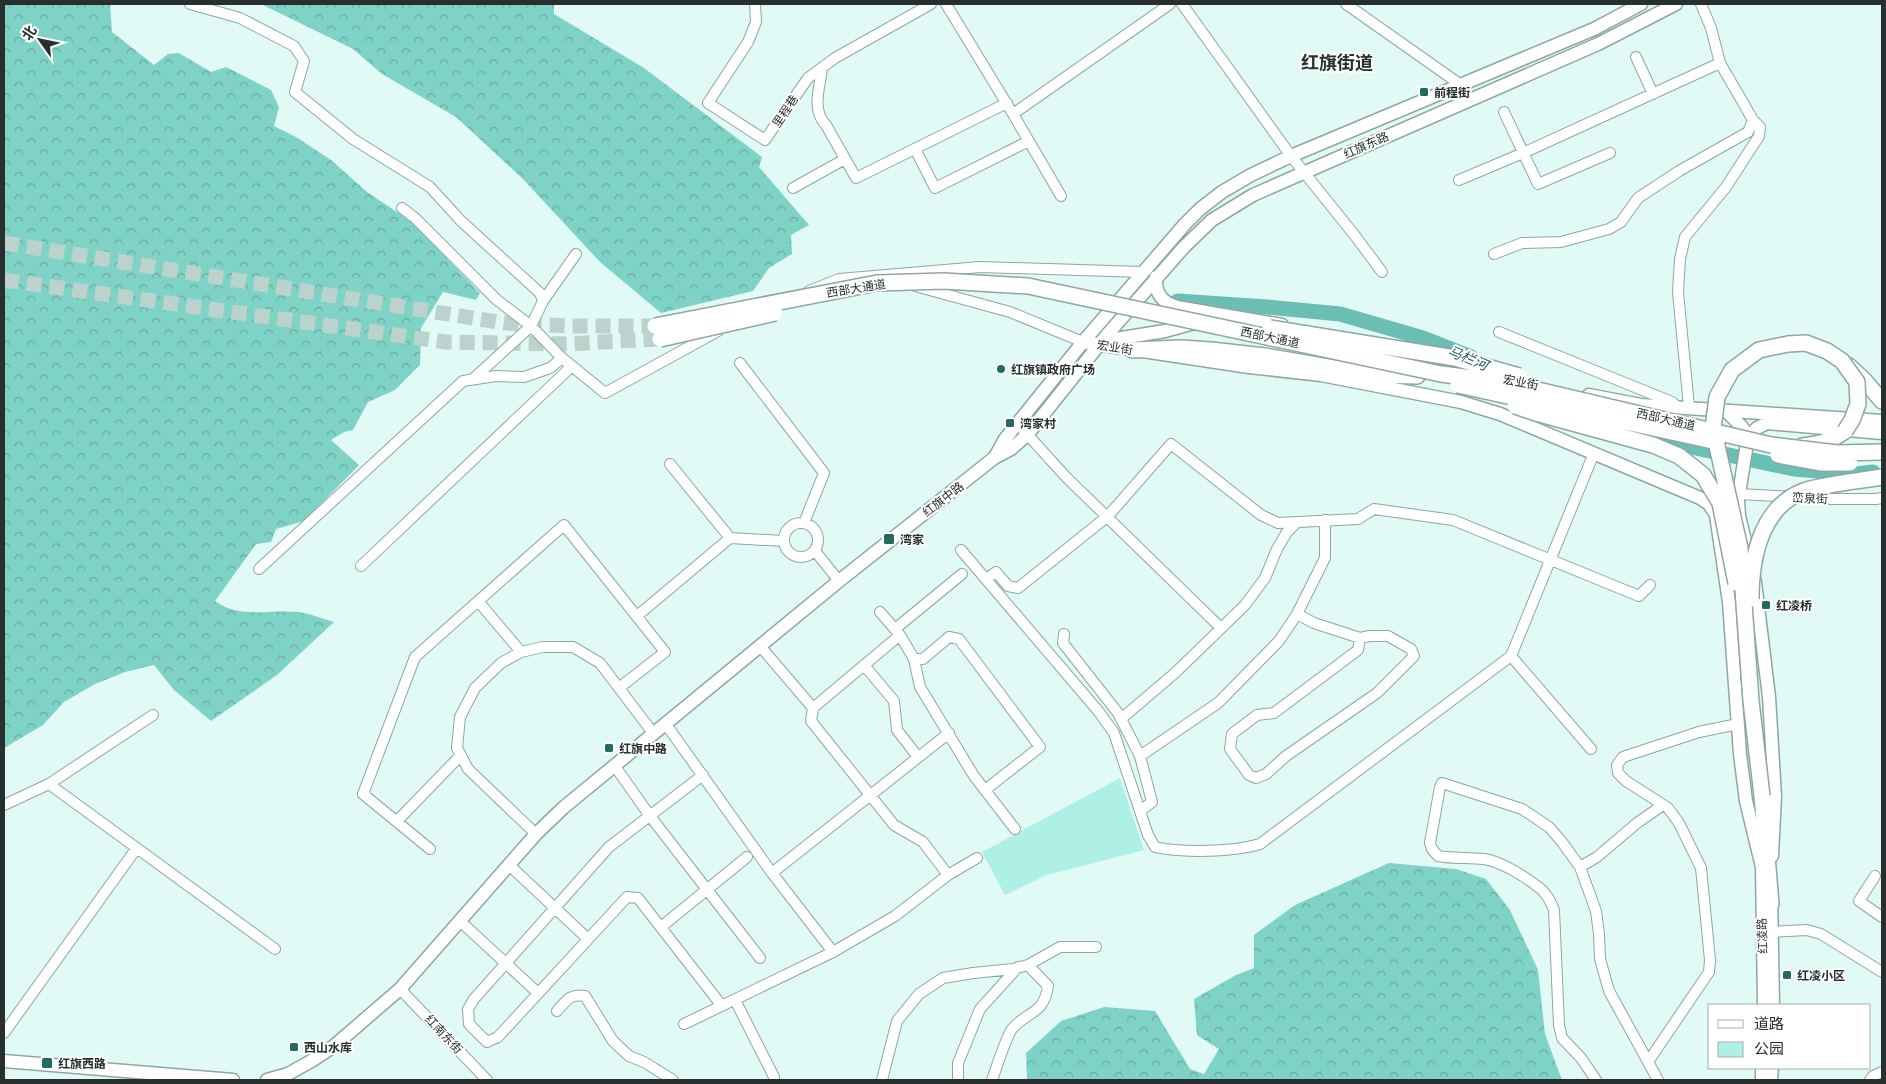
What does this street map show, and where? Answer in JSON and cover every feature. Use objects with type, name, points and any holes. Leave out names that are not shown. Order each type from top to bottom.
[{"type":"highway","name":"西部大通道","points":[[1882,452],[1837,453],[1780,446],[1504,382],[1441,374],[1028,286],[944,281],[877,283],[657,332],[878,290],[944,289],[1027,293],[1768,453],[1820,462],[1882,462]]},
{"type":"highway","points":[[1209,320],[1249,324],[1454,358],[1548,385],[1609,406]]},
{"type":"highway","points":[[1771,904],[1762,796],[1751,701],[1740,548],[1713,428],[1717,396],[1732,370],[1759,350],[1788,344],[1806,343],[1827,351],[1842,361],[1864,380],[1882,401]]},
{"type":"highway","points":[[1132,350],[1181,348],[1211,350],[1265,356],[1375,375],[1417,376]]},
{"type":"highway","points":[[1780,446],[1821,444],[1832,440],[1846,431],[1856,410],[1858,393],[1857,382],[1842,361]]},
{"type":"highway","points":[[1455,384],[1536,413],[1653,444],[1679,456],[1702,475],[1720,503],[1732,573],[1745,610]]},
{"type":"highway","points":[[1751,701],[1751,591],[1757,552],[1762,532],[1769,518],[1785,502],[1808,490],[1882,477]]},
{"type":"highway","points":[[1762,796],[1762,866]]},
{"type":"main road","name":"红旗东路","points":[[1092,332],[1140,275],[1200,209],[1222,192],[1251,175],[1291,156],[1594,29],[1641,4]]},
{"type":"main road","name":"红旗东路","points":[[1102,340],[1156,277],[1212,220],[1253,195],[1598,44],[1676,4]]},
{"type":"main road","name":"宏业街","points":[[1156,277],[1158,292],[1162,300],[1177,307],[1279,324],[1452,369],[1517,382],[1641,405],[1726,411],[1739,410],[1882,421]]},
{"type":"main road","points":[[1102,340],[1155,333],[1224,315]]},
{"type":"main road","name":"红旗中路","points":[[994,458],[1005,439],[1092,332]]},
{"type":"main road","name":"宏业街","points":[[1083,342],[1102,340],[1132,350],[1249,367],[1322,375],[1461,402],[1500,414],[1700,498],[1709,504],[1716,514]]},
{"type":"main road","name":"红旗中路","points":[[267,1080],[288,1074],[334,1046],[400,989],[536,834],[563,808],[839,581],[994,458],[1011,449],[1026,434],[1102,340]]},
{"type":"main road","points":[[1500,414],[1496,408],[1497,396],[1505,386],[1517,382]]},
{"type":"main road","points":[[1726,411],[1742,427],[1748,437],[1757,428],[1767,423],[1882,433]]},
{"type":"main road","name":"红凌路","points":[[1748,437],[1738,494],[1739,516],[1755,582],[1769,697],[1775,796],[1771,904],[1773,1004]]},
{"type":"main road","points":[[1700,498],[1738,494]]},
{"type":"main road","name":"红凌路","points":[[1716,514],[1729,602],[1746,801],[1762,866],[1764,1004]]},
{"type":"main road","points":[[4,1061],[233,1080]]},
{"type":"street","points":[[190,4],[240,18],[294,46],[304,61],[295,92],[353,139],[430,187],[461,220],[540,293],[543,301]]},
{"type":"street","name":"里程巷","points":[[755,4],[756,22],[748,42],[708,103],[765,140],[808,78],[835,58],[931,4]]},
{"type":"street","points":[[946,4],[1061,196]]},
{"type":"street","points":[[1013,114],[1170,4]]},
{"type":"street","points":[[1182,4],[1291,156],[1382,272]]},
{"type":"street","points":[[1346,4],[1461,85]]},
{"type":"street","points":[[1678,407],[1678,300],[1680,260],[1685,237],[1726,187],[1759,136],[1760,128],[1753,120],[1720,63],[1711,28],[1701,4]]},
{"type":"street","points":[[1636,57],[1653,94]]},
{"type":"street","points":[[1459,180],[1523,153],[1720,63]]},
{"type":"street","points":[[822,68],[817,104],[819,118],[826,125],[856,178],[1007,103]]},
{"type":"street","points":[[1504,112],[1538,184],[1610,153]]},
{"type":"street","points":[[1494,254],[1522,244],[1561,242],[1609,229],[1621,222],[1638,198],[1679,171],[1748,132],[1753,120]]},
{"type":"street","points":[[915,149],[936,188],[1029,141]]},
{"type":"street","points":[[793,188],[845,160]]},
{"type":"street","points":[[402,208],[415,218],[496,300],[531,326],[562,358],[605,392],[711,334],[838,279],[980,267],[1140,275]]},
{"type":"street","points":[[473,380],[531,326],[543,301],[576,254]]},
{"type":"street","points":[[878,275],[1010,312],[1083,342]]},
{"type":"street","points":[[1499,332],[1672,402],[1678,407]]},
{"type":"street","points":[[259,569],[463,381],[496,376],[524,377],[550,368],[562,358]]},
{"type":"street","points":[[740,363],[824,473],[804,523]]},
{"type":"street","points":[[360,566],[572,366]]},
{"type":"street","points":[[1018,424],[1066,477],[1221,628]]},
{"type":"street","points":[[986,580],[996,572],[1008,586],[1018,588],[1108,516],[1171,444],[1262,515],[1278,522],[1358,519],[1374,509],[1453,520],[1640,596],[1650,585]]},
{"type":"street","points":[[961,550],[1100,712],[1114,733],[1148,835],[1154,847],[1169,850],[1244,849],[1260,844],[1511,656],[1594,453]]},
{"type":"street","points":[[670,464],[730,538]]},
{"type":"street","name":"峦泉街","points":[[1738,494],[1832,499],[1882,498]]},
{"type":"street","points":[[1140,756],[1218,703],[1279,641],[1297,614],[1326,558],[1325,520]]},
{"type":"street","points":[[1121,719],[1175,673],[1245,605],[1265,578],[1277,549],[1287,532],[1297,522]]},
{"type":"street","points":[[804,523],[810,525],[818,534],[819,540],[815,551],[810,555],[799,558],[788,552],[784,536],[794,524],[804,523]]},
{"type":"street","points":[[430,849],[363,794],[415,658],[564,525],[665,652],[619,688]]},
{"type":"street","points":[[637,616],[730,538],[784,541]]},
{"type":"street","points":[[815,551],[839,581]]},
{"type":"street","points":[[948,875],[923,842],[894,825],[811,721],[813,708],[864,665],[897,632],[962,574]]},
{"type":"street","points":[[478,601],[521,652]]},
{"type":"street","points":[[880,612],[897,632],[914,659],[920,687],[974,776],[1015,829]]},
{"type":"street","points":[[1297,614],[1314,623],[1360,638],[1388,636],[1411,649],[1414,656],[1377,693],[1286,756],[1266,774],[1256,778],[1250,775],[1230,749],[1232,734],[1257,715],[1274,713],[1358,650],[1360,638]]},
{"type":"street","points":[[1064,634],[1062,643],[1118,713],[1140,756],[1152,802],[1140,811]]},
{"type":"street","points":[[914,659],[923,659],[949,637],[959,639],[1040,746],[985,790]]},
{"type":"street","points":[[760,646],[813,708]]},
{"type":"street","points":[[536,834],[468,768],[456,748],[460,717],[475,688],[501,663],[521,652],[543,647],[573,647],[600,663],[653,733]]},
{"type":"street","points":[[1511,656],[1591,749]]},
{"type":"street","points":[[864,665],[894,701],[896,730],[918,757]]},
{"type":"street","points":[[4,805],[49,784],[153,715]]},
{"type":"street","points":[[665,723],[772,873],[833,952]]},
{"type":"street","points":[[1648,1080],[1650,1066],[1709,972],[1710,960],[1700,868],[1678,823],[1668,808],[1626,781],[1618,773],[1617,765],[1623,757],[1699,732],[1738,724]]},
{"type":"street","points":[[772,873],[948,733]]},
{"type":"street","points":[[397,821],[460,755]]},
{"type":"street","points":[[614,766],[650,816],[760,958]]},
{"type":"street","points":[[703,775],[609,847],[474,999],[468,1009],[469,1024],[486,1042],[498,1037],[627,897],[638,898],[722,1006]]},
{"type":"street","points":[[1596,1080],[1582,1058],[1562,1038],[1560,1031],[1554,910],[1549,899],[1530,882],[1492,861],[1438,856],[1432,849],[1430,842],[1442,783],[1522,809],[1549,827],[1580,867],[1596,910],[1600,959],[1609,991],[1658,1080]]},
{"type":"street","points":[[49,784],[274,949]]},
{"type":"street","points":[[1580,867],[1597,858],[1637,823],[1663,805]]},
{"type":"street","points":[[4,1033],[136,849]]},
{"type":"street","points":[[660,927],[747,856]]},
{"type":"street","points":[[684,1024],[833,952],[895,916],[948,875],[977,858]]},
{"type":"street","points":[[509,865],[588,939]]},
{"type":"street","points":[[1875,876],[1859,900],[1882,917]]},
{"type":"street","points":[[460,921],[538,993]]},
{"type":"street","points":[[1771,932],[1807,930],[1820,934],[1882,972]]},
{"type":"street","points":[[958,1080],[958,1063],[980,1009],[1023,966],[1060,946],[1096,946]]},
{"type":"street","points":[[882,1080],[897,1021],[919,994],[943,978],[1023,966],[1048,986],[1047,998],[1042,1005],[1012,1030],[992,1080]]},
{"type":"street","name":"红南东街","points":[[400,989],[487,1080]]},
{"type":"street","points":[[557,1011],[572,996],[576,994],[585,996],[613,1041],[629,1056],[644,1062],[673,1080]]},
{"type":"street","points":[[735,1000],[774,1080]]},
{"type":"street","points":[[1870,1080],[1873,1076],[1882,1072]]},
{"type":"green space","points":[[4,4],[110,4],[112,32],[154,65],[168,54],[179,53],[211,72],[226,67],[271,90],[279,107],[274,126],[296,137],[331,160],[367,192],[412,222],[480,293],[476,300],[443,292],[421,328],[420,365],[395,390],[368,402],[353,430],[344,432],[331,440],[359,465],[304,521],[276,529],[271,542],[256,544],[215,601],[224,607],[245,612],[299,612],[334,622],[277,675],[211,721],[174,690],[154,665],[125,672],[95,684],[64,702],[43,725],[4,748]]},
{"type":"green space","points":[[261,4],[554,4],[554,14],[644,68],[762,157],[759,167],[809,225],[791,235],[792,254],[769,268],[753,291],[661,313],[600,262],[522,178],[456,117],[382,74],[353,49]]},
{"type":"green space","points":[[1120,778],[1144,850],[1047,875],[1005,895],[982,852]]},
{"type":"green space","points":[[1389,863],[1456,869],[1486,879],[1510,910],[1538,970],[1545,1034],[1562,1080],[1027,1080],[1026,1053],[1061,1021],[1104,1007],[1155,1011],[1190,1069],[1204,1074],[1219,1049],[1197,1035],[1194,999],[1236,975],[1254,968],[1254,935],[1295,905]]},
{"type":"waterway","name":"马栏河","points":[[1164,309],[1178,301],[1340,314],[1423,338],[1471,357]]},
{"type":"waterway","name":"马栏河","points":[[1646,431],[1682,445],[1794,469],[1856,474],[1873,472]]},
{"type":"tunnel","points":[[4,243],[504,323],[571,326],[655,326]]},
{"type":"tunnel","points":[[4,280],[446,342],[564,344],[660,339]]},
{"type":"place","name":"前程街","points":[[1424,92]]},
{"type":"place","name":"红旗镇政府广场","points":[[1001,369]]},
{"type":"place","name":"湾家村","points":[[1010,423]]},
{"type":"place","name":"湾家","points":[[889,539]]},
{"type":"place","name":"红凌桥","points":[[1766,605]]},
{"type":"place","name":"红旗中路","points":[[609,748]]},
{"type":"place","name":"红凌小区","points":[[1787,975]]},
{"type":"place","name":"西山水库","points":[[294,1047]]},
{"type":"place","name":"红旗西路","points":[[47,1063]]},
{"type":"district","name":"红旗街道","points":[[1337,62]]}]
